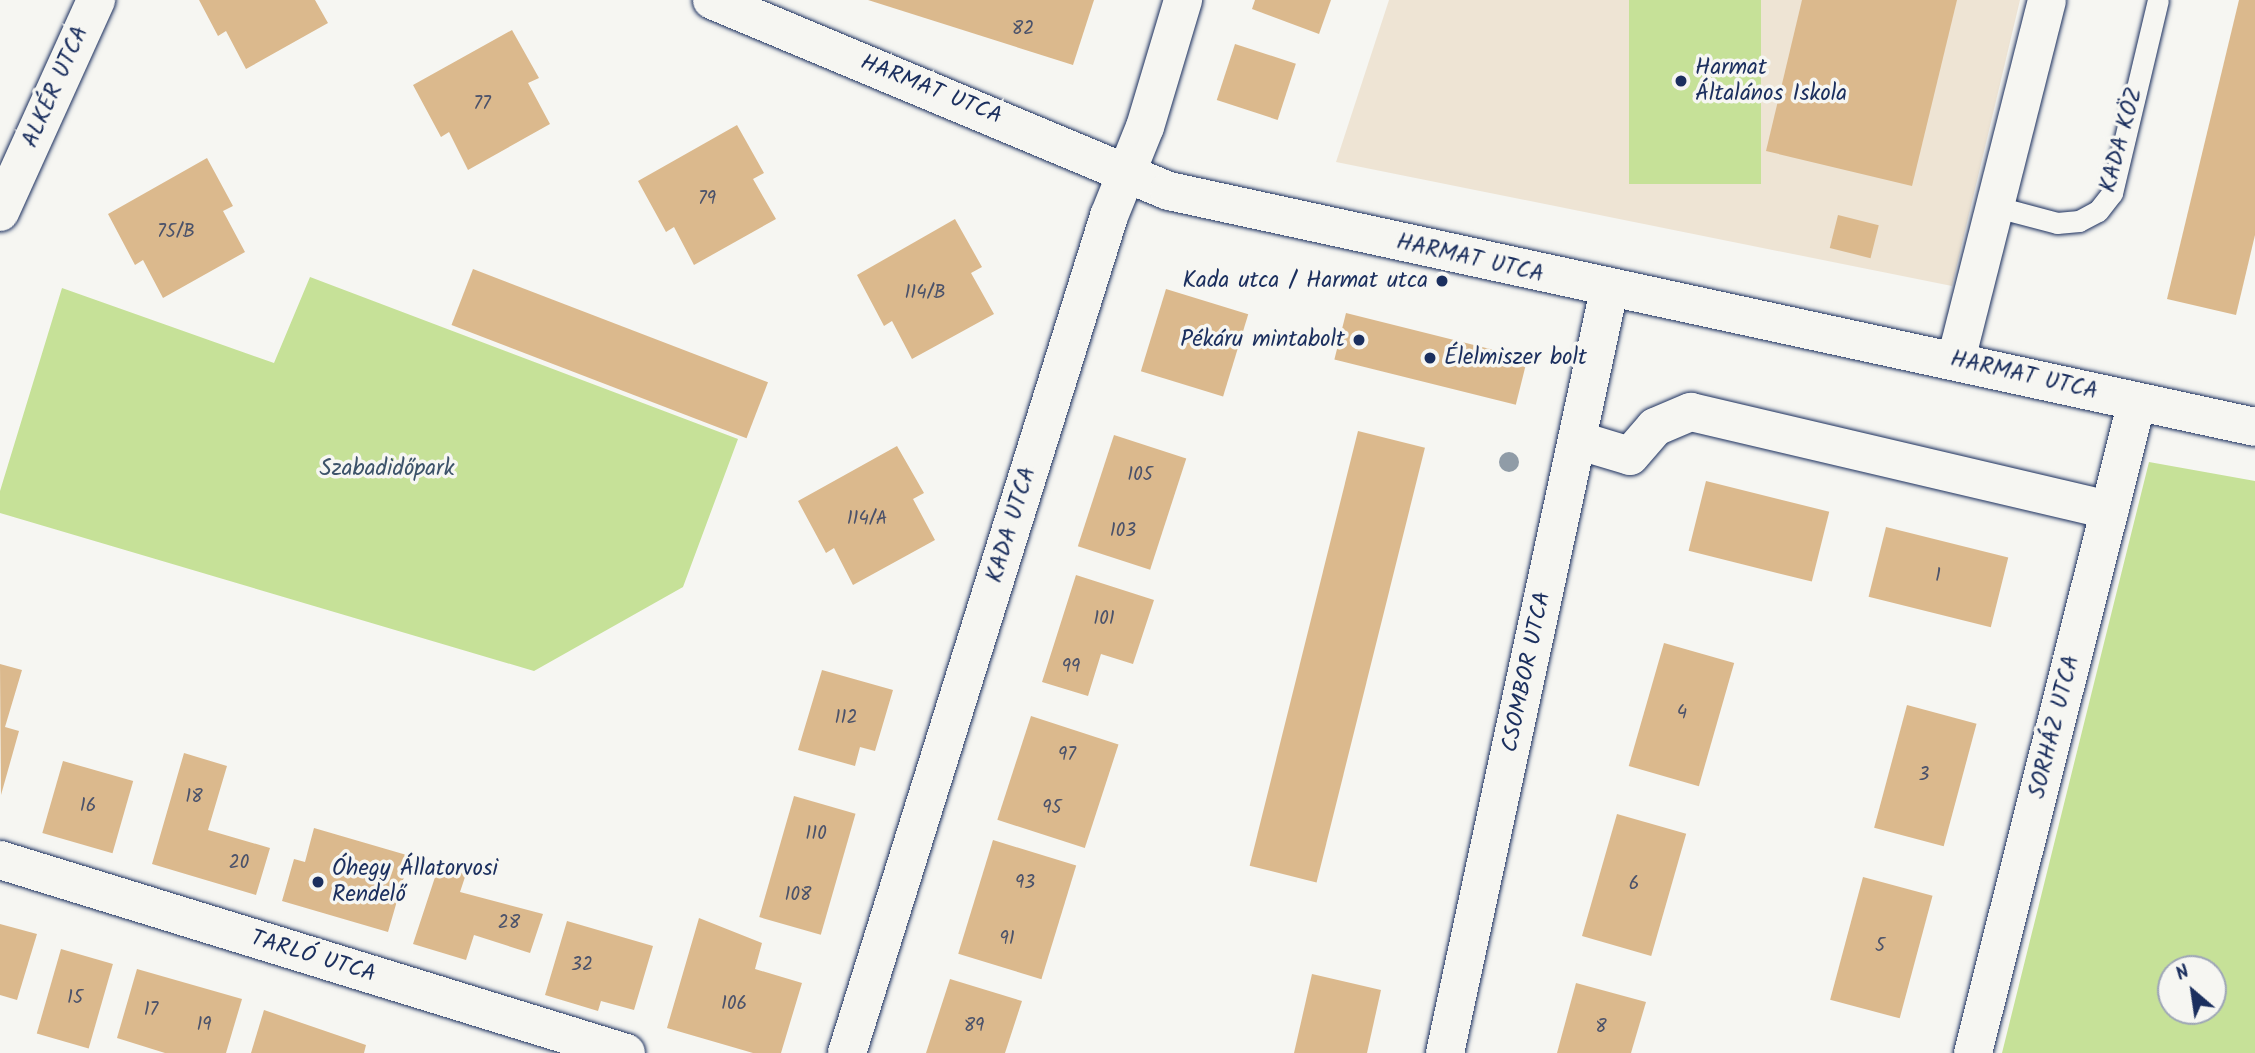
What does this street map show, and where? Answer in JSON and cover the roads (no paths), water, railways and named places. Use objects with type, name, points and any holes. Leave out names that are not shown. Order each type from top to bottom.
[{"type":"street","name":"ALKÉR UTCA","points":[[0,212],[96,0]]},
{"type":"street","name":"HARMAT UTCA","points":[[712,0],[1169,191],[1609,290],[1956,360],[2255,427]]},
{"type":"street","name":"KADA UTCA","points":[[847,1053],[1125,172],[1183,0]]},
{"type":"street","points":[[1956,360],[2047,0]]},
{"type":"street","name":"CSOMBOR UTCA","points":[[1445,1053],[1609,290]]},
{"type":"street","name":"SORHÁZ UTCA","points":[[1973,1053],[2137,401]]},
{"type":"street","points":[[1577,440],[1630,456],[1655,427],[1691,412],[2110,510]]},
{"type":"street","name":"TARLÓ UTCA","points":[[0,860],[626,1053]]},
{"type":"lane","name":"KADA KÖZ","points":[[1993,206],[2057,223],[2079,221],[2098,211],[2112,193],[2158,0]]},
{"type":"place","name":"Harmat Általános Iskola","points":[[1681,81]]},
{"type":"place","name":"Kada utca / Harmat utca","points":[[1442,281]]},
{"type":"place","name":"Pékáru mintabolt","points":[[1359,340]]},
{"type":"place","name":"Élelmiszer bolt","points":[[1430,358]]},
{"type":"place","name":"Óhegy Állatorvosi Rendelő","points":[[318,882]]},
{"type":"park label","name":"Szabadidőpark","points":[[387,469]]}]
